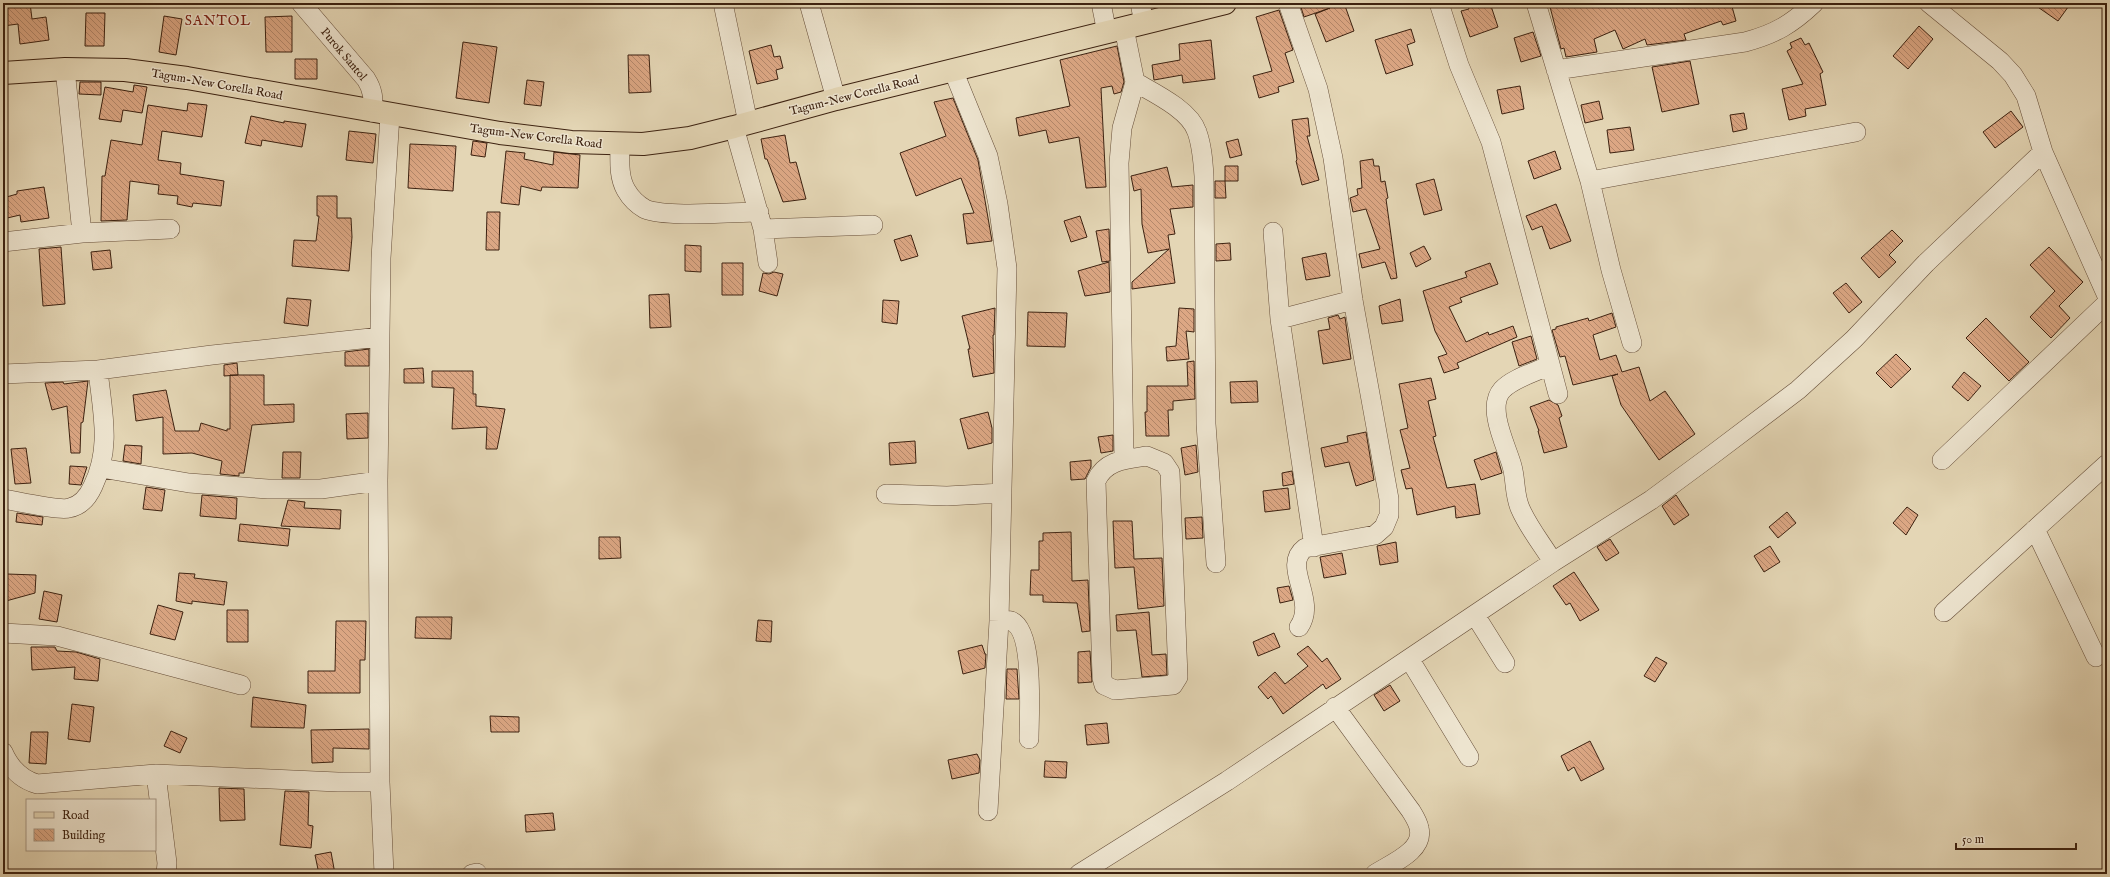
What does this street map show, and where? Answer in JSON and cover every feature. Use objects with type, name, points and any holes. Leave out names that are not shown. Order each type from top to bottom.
[{"type":"main road","name":"Tagum-New Corella Road","points":[[3,73],[94,68],[153,73],[381,113],[538,138],[620,145],[667,142],[741,125],[836,99],[953,70],[1129,22],[1225,3]]},
{"type":"street","name":"Purok Santol","points":[[300,3],[366,79],[381,113],[378,481],[380,782],[384,874]]},
{"type":"street","points":[[723,3],[741,125],[768,263]]},
{"type":"street","points":[[809,3],[836,99]]},
{"type":"street","points":[[1101,3],[1129,22],[1135,82],[1122,128],[1119,163],[1124,459]]},
{"type":"street","points":[[1288,3],[1318,89],[1332,158],[1353,300],[1389,498],[1389,515],[1384,527],[1375,535],[1305,548],[1300,552],[1296,560],[1297,572],[1305,607],[1304,619],[1299,627]]},
{"type":"street","points":[[1439,3],[1459,65],[1491,142],[1558,394]]},
{"type":"street","points":[[1536,3],[1590,181],[1611,270],[1632,343]]},
{"type":"street","points":[[1556,70],[1745,42],[1768,36],[1789,25],[1814,3]]},
{"type":"street","points":[[1929,3],[2000,61],[2013,75],[2026,96],[2043,152],[2107,296]]},
{"type":"street","points":[[65,69],[82,232]]},
{"type":"street","points":[[953,70],[988,156],[998,204],[1007,268],[999,621],[988,811]]},
{"type":"street","points":[[1135,82],[1170,103],[1188,118],[1197,130],[1201,148],[1204,176],[1206,424],[1216,563]]},
{"type":"street","points":[[1590,181],[1856,132]]},
{"type":"street","points":[[620,145],[621,175],[626,190],[643,208],[650,211],[761,221],[873,225]]},
{"type":"street","points":[[1079,874],[1227,781],[1335,707],[1410,660],[1553,562],[1651,500],[1798,390],[1854,339],[1926,263],[2043,152]]},
{"type":"street","points":[[3,242],[82,232],[170,229]]},
{"type":"street","points":[[1273,232],[1280,319],[1314,547]]},
{"type":"street","points":[[1280,319],[1353,300]]},
{"type":"street","points":[[1942,460],[2107,303]]},
{"type":"street","points":[[3,374],[98,370],[212,355],[380,337]]},
{"type":"street","points":[[1550,365],[1511,384],[1502,391],[1497,403],[1497,420],[1512,466],[1515,492],[1520,508],[1553,562]]},
{"type":"street","points":[[3,499],[67,509],[82,502],[90,492],[101,468],[105,444],[98,370]]},
{"type":"street","points":[[1147,456],[1164,463],[1170,472],[1178,677],[1173,685],[1115,690],[1104,685],[1102,678],[1096,488],[1100,471],[1106,466],[1124,459],[1147,456]]},
{"type":"street","points":[[1944,612],[2107,464]]},
{"type":"street","points":[[101,468],[189,483],[268,489],[321,489],[378,481]]},
{"type":"street","points":[[886,494],[948,496],[1002,493]]},
{"type":"street","points":[[2035,529],[2096,658]]},
{"type":"street","points":[[1475,615],[1505,663]]},
{"type":"street","points":[[999,621],[1011,621],[1018,626],[1024,636],[1028,654],[1029,738]]},
{"type":"street","points":[[3,633],[57,636],[241,685]]},
{"type":"street","points":[[1410,660],[1469,757]]},
{"type":"street","points":[[1335,707],[1411,811],[1419,827],[1420,836],[1416,845],[1405,855],[1374,874]]},
{"type":"street","points":[[3,752],[10,766],[18,775],[27,781],[37,784],[156,774],[338,782],[380,782]]},
{"type":"street","points":[[156,774],[166,858],[166,874]]},
{"type":"building","points":[[3,3],[30,3],[32,19],[46,17],[49,40],[20,44],[18,24],[3,26]]},
{"type":"building","points":[[1338,3],[1339,5],[1344,3],[1354,31],[1326,42],[1315,14],[1330,8],[1304,17],[1300,4]]},
{"type":"building","points":[[1467,3],[1490,3],[1498,27],[1470,37],[1461,11],[1469,9]]},
{"type":"building","points":[[1549,3],[1663,3],[1664,7],[1676,3],[1731,3],[1736,21],[1723,25],[1721,21],[1684,34],[1686,40],[1647,45],[1645,39],[1623,49],[1615,30],[1594,39],[1597,52],[1566,57],[1564,48],[1561,49]]},
{"type":"building","points":[[2032,3],[2071,3],[2058,21]]},
{"type":"building","points":[[1279,10],[1293,50],[1285,53],[1294,82],[1278,87],[1279,92],[1259,98],[1253,76],[1272,71],[1256,17]]},
{"type":"building","points":[[86,13],[105,13],[104,46],[85,46]]},
{"type":"building","points":[[164,16],[182,19],[176,55],[159,52]]},
{"type":"building","points":[[292,16],[292,52],[266,52],[265,17]]},
{"type":"building","points":[[1919,26],[1933,39],[1908,69],[1893,56]]},
{"type":"building","points":[[1411,29],[1415,42],[1407,45],[1413,65],[1386,74],[1375,40]]},
{"type":"building","points":[[1533,32],[1541,56],[1521,62],[1514,38]]},
{"type":"building","points":[[1801,38],[1805,45],[1809,43],[1823,72],[1820,74],[1826,105],[1805,109],[1806,116],[1789,120],[1782,89],[1803,84],[1787,51],[1792,48],[1790,43]]},
{"type":"building","points":[[1211,40],[1215,79],[1183,83],[1182,75],[1154,80],[1152,65],[1180,60],[1179,44]]},
{"type":"building","points":[[463,42],[497,47],[489,103],[456,98]]},
{"type":"building","points":[[771,45],[774,57],[780,56],[783,68],[776,70],[778,79],[757,84],[749,51]]},
{"type":"building","points":[[1117,46],[1124,82],[1121,92],[1114,94],[1112,86],[1101,88],[1106,187],[1086,188],[1079,137],[1049,143],[1046,130],[1019,136],[1016,118],[1070,106],[1060,60]]},
{"type":"building","points":[[628,55],[649,55],[651,92],[629,93]]},
{"type":"building","points":[[295,59],[317,59],[317,79],[295,79]]},
{"type":"building","points":[[1690,61],[1699,104],[1662,112],[1652,67]]},
{"type":"building","points":[[527,80],[544,82],[541,106],[524,104]]},
{"type":"building","points":[[80,82],[101,82],[101,95],[79,94]]},
{"type":"building","points":[[134,85],[147,87],[142,113],[123,110],[121,122],[99,119],[105,87],[133,92]]},
{"type":"building","points":[[1520,86],[1524,109],[1502,114],[1497,90]]},
{"type":"building","points":[[953,98],[978,160],[992,241],[967,244],[963,214],[974,213],[961,178],[916,196],[900,153],[946,136],[934,102]]},
{"type":"building","points":[[1599,101],[1603,119],[1585,123],[1581,105]]},
{"type":"building","points":[[188,103],[207,105],[202,137],[162,131],[158,160],[181,163],[180,174],[224,181],[221,206],[193,203],[192,207],[177,204],[178,196],[158,194],[159,185],[130,181],[127,220],[101,221],[102,176],[105,176],[111,140],[142,145],[148,105],[187,111]]},
{"type":"building","points":[[2011,111],[2023,127],[1995,148],[1983,132]]},
{"type":"building","points":[[1744,113],[1747,129],[1733,132],[1730,115]]},
{"type":"building","points":[[251,116],[284,123],[284,121],[306,124],[302,147],[262,140],[261,146],[245,143]]},
{"type":"building","points":[[1308,118],[1310,136],[1307,136],[1319,180],[1302,185],[1296,161],[1292,120]]},
{"type":"building","points":[[1630,127],[1634,150],[1610,153],[1607,130]]},
{"type":"building","points":[[349,131],[376,134],[373,163],[346,160]]},
{"type":"building","points":[[785,135],[790,163],[796,162],[806,199],[783,202],[767,159],[765,159],[761,139]]},
{"type":"building","points":[[1238,139],[1242,155],[1230,158],[1226,142]]},
{"type":"building","points":[[473,141],[487,143],[485,157],[471,155]]},
{"type":"building","points":[[410,144],[456,146],[453,191],[408,188]]},
{"type":"building","points":[[506,151],[525,153],[524,159],[553,165],[554,152],[580,155],[578,188],[542,187],[541,191],[521,186],[519,205],[501,203]]},
{"type":"building","points":[[1555,151],[1561,169],[1534,179],[1528,161]]},
{"type":"building","points":[[1373,159],[1374,166],[1379,166],[1381,182],[1385,181],[1388,198],[1386,199],[1397,278],[1391,279],[1385,262],[1362,268],[1359,254],[1380,249],[1366,209],[1353,212],[1350,198],[1358,195],[1357,189],[1362,188],[1360,161]]},
{"type":"building","points":[[1225,166],[1238,166],[1238,181],[1225,181]]},
{"type":"building","points":[[1167,167],[1172,187],[1193,185],[1193,207],[1170,209],[1175,234],[1168,235],[1175,283],[1132,289],[1132,282],[1169,249],[1148,253],[1142,224],[1141,189],[1134,191],[1131,176]]},
{"type":"building","points":[[1434,179],[1442,210],[1424,215],[1416,184]]},
{"type":"building","points":[[1215,181],[1225,181],[1226,198],[1215,198]]},
{"type":"building","points":[[44,187],[49,218],[21,222],[20,215],[3,219],[3,198],[17,194],[17,191]]},
{"type":"building","points":[[317,196],[337,196],[337,218],[351,218],[352,237],[349,271],[292,266],[294,240],[316,241],[319,216],[317,216]]},
{"type":"building","points":[[1556,204],[1571,241],[1550,249],[1542,226],[1532,230],[1526,216]]},
{"type":"building","points":[[487,212],[500,212],[499,250],[486,250]]},
{"type":"building","points":[[1080,216],[1087,237],[1071,242],[1064,221]]},
{"type":"building","points":[[1109,229],[1110,261],[1102,262],[1096,231]]},
{"type":"building","points":[[1892,230],[1903,241],[1889,255],[1896,262],[1879,278],[1861,258]]},
{"type":"building","points":[[911,235],[918,256],[901,261],[894,240]]},
{"type":"building","points":[[1230,243],[1231,260],[1216,261],[1216,244]]},
{"type":"building","points":[[685,245],[701,246],[701,272],[685,271]]},
{"type":"building","points":[[1424,246],[1431,259],[1416,267],[1410,253]]},
{"type":"building","points":[[61,247],[65,304],[43,306],[39,249]]},
{"type":"building","points":[[2049,247],[2083,282],[2059,306],[2070,318],[2051,338],[2030,317],[2055,291],[2030,265]]},
{"type":"building","points":[[110,250],[112,268],[93,270],[91,252]]},
{"type":"building","points":[[1326,253],[1330,276],[1306,280],[1302,258]]},
{"type":"building","points":[[1109,262],[1110,292],[1085,296],[1078,271]]},
{"type":"building","points":[[722,263],[743,263],[743,295],[722,295]]},
{"type":"building","points":[[1490,263],[1498,284],[1460,298],[1462,302],[1449,307],[1466,342],[1488,332],[1489,335],[1513,326],[1517,337],[1457,363],[1459,368],[1444,373],[1438,357],[1447,354],[1435,331],[1423,291],[1467,277],[1465,272]]},
{"type":"building","points":[[774,272],[783,274],[777,296],[759,291],[763,273],[769,274]]},
{"type":"building","points":[[1846,283],[1862,302],[1849,313],[1833,293]]},
{"type":"building","points":[[669,294],[671,327],[650,328],[649,295]]},
{"type":"building","points":[[287,298],[311,300],[308,326],[284,323]]},
{"type":"building","points":[[1400,299],[1403,321],[1382,324],[1379,306]]},
{"type":"building","points":[[883,300],[899,301],[897,324],[882,322]]},
{"type":"building","points":[[995,308],[993,335],[994,373],[973,377],[968,349],[970,349],[962,316]]},
{"type":"building","points":[[1179,308],[1194,309],[1194,332],[1186,331],[1189,359],[1167,361],[1166,347],[1176,346]]},
{"type":"building","points":[[1028,312],[1067,313],[1065,347],[1027,346]]},
{"type":"building","points":[[1612,313],[1616,327],[1593,335],[1600,360],[1616,355],[1622,372],[1639,367],[1650,401],[1665,391],[1695,434],[1659,460],[1621,405],[1612,376],[1618,374],[1573,385],[1565,356],[1560,357],[1552,330],[1556,329],[1556,327],[1588,318],[1589,321]]},
{"type":"building","points":[[1338,315],[1340,319],[1345,317],[1351,359],[1323,364],[1318,331],[1330,329],[1328,318]]},
{"type":"building","points":[[1986,318],[2029,362],[2009,381],[1966,338]]},
{"type":"building","points":[[1531,336],[1537,359],[1519,366],[1512,342]]},
{"type":"building","points":[[369,349],[369,366],[345,366],[345,352]]},
{"type":"building","points":[[1896,354],[1911,369],[1891,388],[1876,373]]},
{"type":"building","points":[[1194,361],[1195,399],[1173,401],[1173,410],[1168,410],[1169,436],[1146,436],[1145,412],[1147,412],[1147,386],[1188,386],[1187,362]]},
{"type":"building","points":[[237,363],[238,375],[224,376],[224,365]]},
{"type":"building","points":[[423,368],[424,383],[404,383],[404,369]]},
{"type":"building","points":[[432,371],[473,371],[473,394],[476,394],[476,406],[505,409],[497,449],[486,449],[487,427],[452,429],[454,388],[432,387]]},
{"type":"building","points":[[1964,372],[1981,386],[1968,401],[1952,387]]},
{"type":"building","points":[[230,375],[264,375],[264,405],[294,404],[294,422],[252,425],[244,473],[239,473],[239,476],[220,474],[222,461],[192,453],[163,454],[163,417],[136,421],[133,395],[166,390],[175,431],[199,431],[201,423],[227,431],[227,429],[230,429]]},
{"type":"building","points":[[1431,378],[1436,399],[1428,401],[1436,436],[1433,437],[1447,488],[1475,484],[1480,514],[1456,518],[1455,506],[1417,515],[1412,488],[1406,489],[1401,470],[1410,468],[1400,430],[1408,428],[1399,384]]},
{"type":"building","points":[[88,381],[83,422],[81,423],[80,453],[71,453],[67,406],[52,410],[45,383],[63,382],[64,384]]},
{"type":"building","points":[[1257,381],[1258,402],[1231,403],[1230,382]]},
{"type":"building","points":[[1549,400],[1558,405],[1562,416],[1559,418],[1567,447],[1544,453],[1539,431],[1530,407]]},
{"type":"building","points":[[988,412],[992,428],[992,443],[968,449],[960,419]]},
{"type":"building","points":[[368,413],[368,438],[347,439],[346,414]]},
{"type":"building","points":[[1366,432],[1374,480],[1356,486],[1349,462],[1325,467],[1321,448],[1348,442],[1347,436]]},
{"type":"building","points":[[1113,435],[1113,451],[1101,453],[1098,437]]},
{"type":"building","points":[[915,441],[916,463],[890,465],[889,443]]},
{"type":"building","points":[[125,445],[142,446],[141,464],[123,461]]},
{"type":"building","points":[[1196,445],[1198,472],[1185,475],[1181,448]]},
{"type":"building","points":[[26,448],[31,483],[15,484],[11,449]]},
{"type":"building","points":[[283,452],[301,452],[300,478],[282,478]]},
{"type":"building","points":[[1496,452],[1502,473],[1481,480],[1474,460]]},
{"type":"building","points":[[1091,460],[1091,467],[1085,479],[1071,480],[1070,462]]},
{"type":"building","points":[[70,466],[87,467],[81,485],[69,484]]},
{"type":"building","points":[[1292,471],[1294,484],[1283,486],[1282,473]]},
{"type":"building","points":[[146,487],[165,490],[162,511],[143,509]]},
{"type":"building","points":[[1288,488],[1290,509],[1265,512],[1263,491]]},
{"type":"building","points":[[202,495],[237,498],[236,519],[200,516]]},
{"type":"building","points":[[1676,495],[1689,515],[1674,525],[1662,506]]},
{"type":"building","points":[[288,500],[305,502],[304,508],[341,510],[340,529],[281,526]]},
{"type":"building","points":[[1907,507],[1918,515],[1906,535],[1893,523]]},
{"type":"building","points":[[1787,512],[1796,523],[1778,538],[1769,527]]},
{"type":"building","points":[[17,513],[43,517],[42,525],[16,522]]},
{"type":"building","points":[[1202,517],[1203,538],[1186,539],[1185,518]]},
{"type":"building","points":[[1113,521],[1132,521],[1134,559],[1162,558],[1164,606],[1138,609],[1134,567],[1115,568]]},
{"type":"building","points":[[240,524],[290,529],[288,546],[238,541]]},
{"type":"building","points":[[1071,532],[1072,581],[1088,580],[1090,631],[1082,632],[1077,603],[1043,602],[1043,595],[1030,595],[1031,570],[1039,570],[1039,541],[1043,541],[1043,533]]},
{"type":"building","points":[[599,537],[620,537],[621,558],[599,559]]},
{"type":"building","points":[[1610,539],[1619,553],[1606,561],[1597,547]]},
{"type":"building","points":[[1396,542],[1398,562],[1380,565],[1377,546]]},
{"type":"building","points":[[1770,546],[1780,562],[1764,572],[1754,556]]},
{"type":"building","points":[[1342,553],[1346,574],[1324,578],[1320,557]]},
{"type":"building","points":[[1574,572],[1599,610],[1580,621],[1570,603],[1566,605],[1553,586]]},
{"type":"building","points":[[179,573],[195,574],[194,578],[227,582],[224,605],[192,601],[192,604],[176,601]]},
{"type":"building","points":[[7,574],[36,575],[35,593],[6,601]]},
{"type":"building","points":[[1289,586],[1293,600],[1280,603],[1277,588]]},
{"type":"building","points":[[44,591],[62,595],[57,622],[39,619]]},
{"type":"building","points":[[158,605],[183,612],[175,640],[150,634]]},
{"type":"building","points":[[227,610],[248,610],[248,642],[227,642]]},
{"type":"building","points":[[1149,612],[1152,655],[1166,654],[1167,675],[1142,677],[1136,630],[1117,631],[1116,615]]},
{"type":"building","points":[[416,617],[452,617],[451,639],[415,638]]},
{"type":"building","points":[[758,620],[772,621],[771,642],[756,641]]},
{"type":"building","points":[[336,621],[366,621],[365,660],[360,660],[360,693],[308,693],[308,671],[335,671]]},
{"type":"building","points":[[1274,633],[1280,647],[1258,656],[1253,642]]},
{"type":"building","points":[[982,645],[986,654],[985,668],[963,674],[958,651]]},
{"type":"building","points":[[1308,646],[1322,662],[1327,658],[1341,679],[1326,689],[1323,684],[1283,714],[1271,696],[1268,699],[1258,687],[1275,672],[1285,684],[1308,666],[1297,654]]},
{"type":"building","points":[[31,647],[55,647],[57,651],[76,652],[100,659],[98,681],[74,679],[75,667],[32,670]]},
{"type":"building","points":[[1090,651],[1092,682],[1078,683],[1078,652]]},
{"type":"building","points":[[1656,657],[1667,663],[1655,682],[1644,676]]},
{"type":"building","points":[[1007,669],[1017,669],[1019,699],[1006,699]]},
{"type":"building","points":[[1390,685],[1400,701],[1384,711],[1374,695]]},
{"type":"building","points":[[253,697],[306,705],[304,728],[251,727]]},
{"type":"building","points":[[72,704],[94,707],[90,742],[68,739]]},
{"type":"building","points":[[490,716],[519,717],[519,732],[491,732]]},
{"type":"building","points":[[1107,723],[1109,743],[1087,745],[1085,725]]},
{"type":"building","points":[[369,729],[369,749],[333,748],[333,762],[312,763],[311,730]]},
{"type":"building","points":[[171,731],[187,738],[180,753],[164,746]]},
{"type":"building","points":[[31,732],[48,732],[46,764],[29,763]]},
{"type":"building","points":[[1590,741],[1604,769],[1581,781],[1574,767],[1568,771],[1561,756]]},
{"type":"building","points":[[977,754],[980,760],[979,773],[952,779],[948,760]]},
{"type":"building","points":[[1045,761],[1067,762],[1066,778],[1044,777]]},
{"type":"building","points":[[219,788],[244,789],[245,820],[220,821]]},
{"type":"building","points":[[285,791],[309,792],[308,825],[313,826],[311,848],[280,845]]},
{"type":"building","points":[[553,813],[555,830],[526,832],[525,815]]},
{"type":"building","points":[[331,852],[335,874],[319,874],[315,855]]},
{"type":"district","name":"SANTOL","points":[[218,20]]}]
